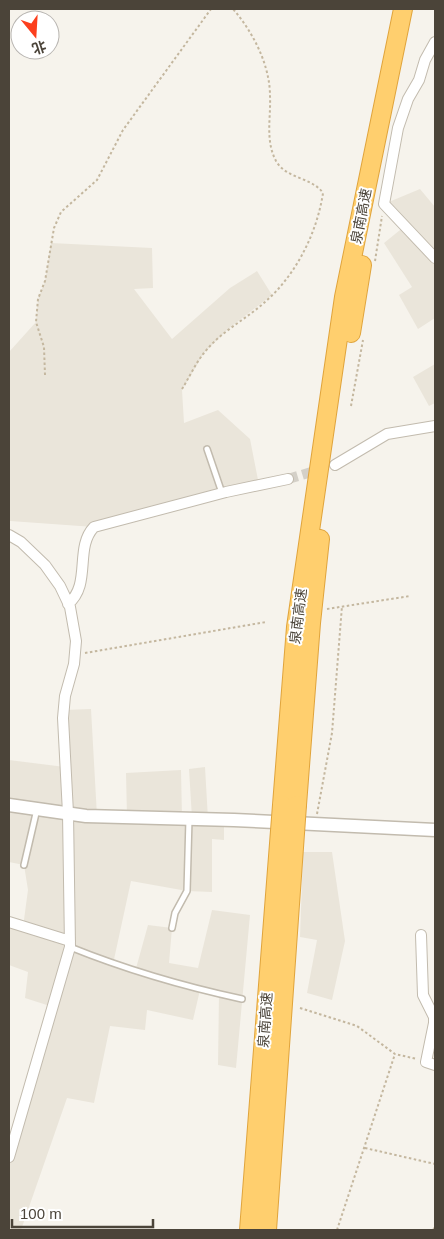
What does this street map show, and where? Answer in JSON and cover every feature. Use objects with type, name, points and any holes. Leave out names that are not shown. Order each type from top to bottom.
[{"type":"highway","name":"泉南高速","points":[[268,1230],[296,626],[343,306],[403,9]]},
{"type":"highway","name":"泉南高速","points":[[249,1230],[289,805],[330,450],[371,217],[415,9]]},
{"type":"street","points":[[435,42],[424,60],[419,80],[408,99],[398,128],[384,204],[435,258]]},
{"type":"street","points":[[335,465],[387,434],[435,426]]},
{"type":"street","points":[[68,604],[77,594],[82,580],[88,533],[94,527],[222,493],[288,479]]},
{"type":"street","points":[[9,535],[21,542],[60,586],[68,604],[76,641],[75,655],[65,696],[63,718],[68,813],[70,944],[9,1157]]},
{"type":"street","points":[[9,805],[86,816],[435,830]]},
{"type":"street","points":[[9,922],[70,944]]},
{"type":"street","points":[[421,935],[423,995],[434,1017],[431,1063]]},
{"type":"lane","points":[[207,449],[222,493]]},
{"type":"lane","points":[[24,865],[37,809]]},
{"type":"lane","points":[[172,928],[175,912],[187,891],[189,819]]},
{"type":"lane","points":[[70,944],[128,970],[184,987],[242,999]]},
{"type":"path","points":[[45,375],[44,347],[36,322],[38,299],[45,281],[54,228],[61,212],[97,180],[123,130],[211,9]]},
{"type":"path","points":[[182,389],[204,353],[228,329],[269,299],[304,255],[323,193],[318,186],[294,177],[277,162],[269,141],[270,94],[265,62],[244,22],[233,9]]},
{"type":"path","points":[[320,610],[410,596]]},
{"type":"path","points":[[315,824],[332,733],[342,606]]},
{"type":"path","points":[[75,655],[266,622]]},
{"type":"path","points":[[300,1008],[357,1026],[395,1054],[431,1063]]},
{"type":"path","points":[[337,1230],[395,1054]]},
{"type":"path","points":[[365,1148],[435,1164]]},
{"type":"shaded area","points":[[420,189],[435,207],[435,318],[418,329],[399,295],[412,287],[384,243],[405,226],[384,204]]},
{"type":"shaded area","points":[[51,243],[152,248],[153,288],[134,289],[172,339],[230,288],[257,271],[272,295],[228,329],[204,353],[182,390],[184,423],[218,410],[250,439],[259,485],[94,527],[10,521],[9,352],[36,322],[38,299],[45,281]]},
{"type":"shaded area","points":[[435,364],[435,403],[429,406],[413,377]]},
{"type":"shaded area","points":[[91,709],[97,816],[127,817],[126,773],[181,770],[182,818],[192,818],[189,769],[205,767],[208,819],[224,820],[224,840],[212,839],[212,892],[187,891],[131,881],[113,964],[135,972],[148,925],[172,928],[169,963],[198,968],[212,910],[250,915],[236,1068],[218,1065],[219,994],[200,990],[193,1020],[147,1010],[145,1030],[110,1026],[94,1103],[67,1098],[21,1230],[9,1230],[9,1153],[53,1007],[25,998],[28,972],[9,965],[9,922],[23,927],[28,890],[24,865],[9,862],[9,760],[65,767],[64,710]]},
{"type":"shaded area","points":[[303,852],[332,852],[345,941],[332,1000],[307,993],[317,940],[300,937]]},
{"type":"tunnel","points":[[288,479],[335,465]]}]
